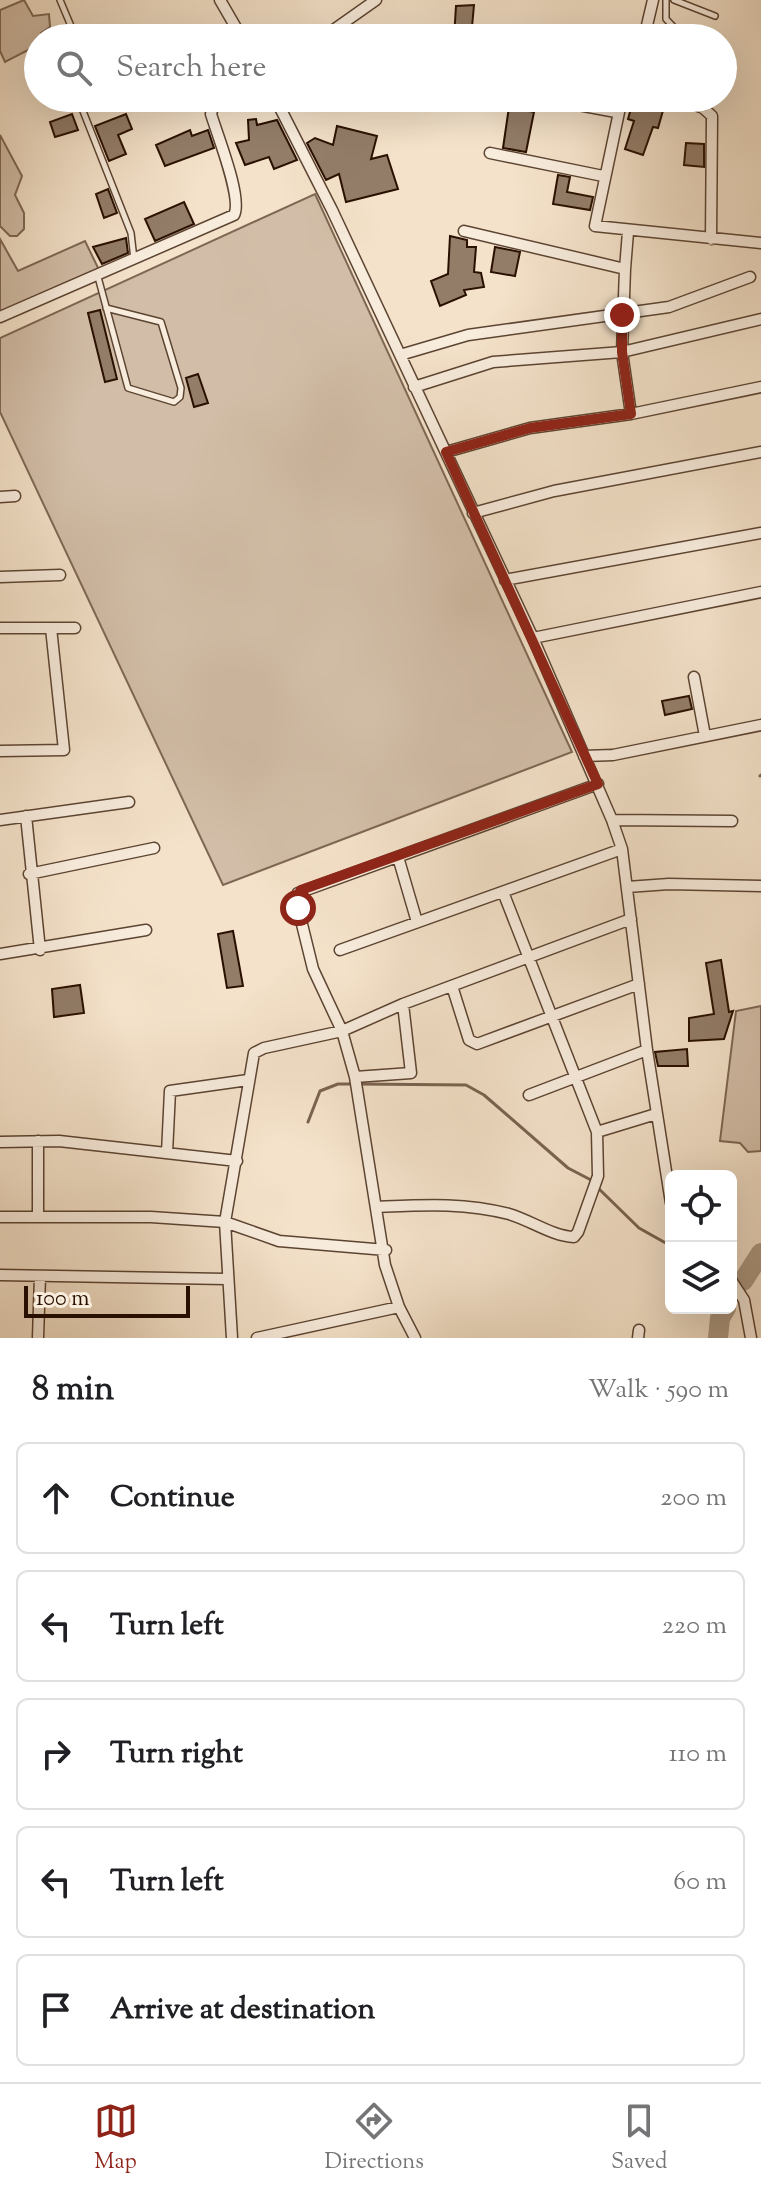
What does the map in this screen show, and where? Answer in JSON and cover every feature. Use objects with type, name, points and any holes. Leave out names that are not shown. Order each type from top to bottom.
[{"type":"street","points":[[220,0],[234,24]]},
{"type":"street","points":[[342,24],[376,0]]},
{"type":"street","points":[[647,24],[653,0]]},
{"type":"street","points":[[0,317],[98,277],[236,211],[212,112]]},
{"type":"street","points":[[282,112],[533,638],[612,820],[622,849],[665,1170]]},
{"type":"street","points":[[616,112],[593,224],[628,232],[761,243]]},
{"type":"street","points":[[708,112],[712,116],[711,239]]},
{"type":"street","points":[[490,153],[603,176]]},
{"type":"street","points":[[464,231],[625,269]]},
{"type":"street","points":[[628,232],[622,352],[631,414]]},
{"type":"street","points":[[400,355],[468,335],[669,307],[750,277]]},
{"type":"street","points":[[414,387],[493,362],[622,352],[761,319]]},
{"type":"street","points":[[446,452],[530,428],[631,414],[761,387]]},
{"type":"street","points":[[473,513],[554,491],[761,452]]},
{"type":"street","points":[[0,497],[15,496]]},
{"type":"street","points":[[505,580],[761,533]]},
{"type":"street","points":[[0,577],[60,575]]},
{"type":"street","points":[[533,638],[761,592]]},
{"type":"street","points":[[0,628],[75,628]]},
{"type":"street","points":[[0,751],[64,750],[51,628]]},
{"type":"street","points":[[694,677],[705,736]]},
{"type":"street","points":[[584,756],[613,755],[761,725]]},
{"type":"street","points":[[415,1338],[399,1307],[385,1250],[356,1082],[342,1031],[313,969],[298,908],[298,893],[598,784]]},
{"type":"street","points":[[0,820],[129,802]]},
{"type":"street","points":[[26,816],[29,874],[40,950]]},
{"type":"street","points":[[612,820],[732,821]]},
{"type":"street","points":[[29,874],[154,848]]},
{"type":"street","points":[[340,950],[622,849]]},
{"type":"street","points":[[398,857],[417,922]]},
{"type":"street","points":[[627,887],[669,884],[761,886]]},
{"type":"street","points":[[376,1207],[470,1206],[529,1219],[571,1238],[577,1235],[595,1184],[597,1132],[503,892]]},
{"type":"street","points":[[232,1338],[226,1279],[225,1222],[251,1060],[258,1050],[342,1031],[403,1004],[631,919]]},
{"type":"street","points":[[0,954],[40,950],[146,930]]},
{"type":"street","points":[[452,986],[469,1040],[474,1044],[551,1019],[639,984]]},
{"type":"street","points":[[356,1082],[411,1073],[403,1004]]},
{"type":"street","points":[[529,1095],[647,1050]]},
{"type":"street","points":[[167,1153],[170,1091],[248,1080]]},
{"type":"street","points":[[597,1132],[656,1114]]},
{"type":"street","points":[[0,1142],[38,1141],[237,1161]]},
{"type":"street","points":[[38,1141],[38,1217]]},
{"type":"street","points":[[0,1217],[151,1217],[225,1222],[279,1241],[385,1250]]},
{"type":"street","points":[[0,1275],[226,1279]]},
{"type":"street","points":[[38,1338],[40,1276]]},
{"type":"street","points":[[737,1289],[744,1300],[751,1338]]},
{"type":"street","points":[[257,1338],[383,1314],[399,1307]]},
{"type":"lane","points":[[60,0],[70,24]]},
{"type":"lane","points":[[666,0],[666,19],[671,24]]},
{"type":"lane","points":[[674,0],[715,16]]},
{"type":"lane","points":[[83,112],[131,233],[134,260]]},
{"type":"lane","points":[[98,277],[106,308],[128,388],[174,402],[180,397],[181,388],[161,322],[106,308]]},
{"type":"shaded area","points":[[24,0],[33,16],[49,14],[50,24],[24,24],[24,52],[5,62],[0,51],[0,10]]},
{"type":"shaded area","points":[[0,135],[22,176],[15,195],[24,213],[24,229],[17,236],[10,236],[0,226]]},
{"type":"shaded area","points":[[315,194],[572,752],[223,885],[0,412],[0,338]]},
{"type":"shaded area","points":[[0,239],[18,271],[85,241],[100,272],[0,315]]},
{"type":"shaded area","points":[[761,1006],[761,1151],[748,1152],[740,1143],[720,1141],[736,1011]]},
{"type":"building","points":[[474,5],[472,24],[455,24],[456,6]]},
{"type":"building","points":[[508,112],[534,112],[526,152],[503,148]]},
{"type":"building","points":[[630,112],[663,112],[658,128],[653,127],[643,155],[625,149],[634,121],[628,119]]},
{"type":"building","points":[[72,114],[78,130],[55,137],[50,122]]},
{"type":"building","points":[[126,114],[132,129],[118,135],[126,154],[109,161],[95,126]]},
{"type":"building","points":[[256,119],[257,125],[277,120],[297,160],[274,169],[269,157],[245,165],[236,143],[249,140],[248,120]]},
{"type":"building","points":[[337,126],[377,136],[371,159],[387,155],[398,189],[346,202],[339,174],[326,180],[307,143],[315,138],[333,145]]},
{"type":"building","points":[[190,130],[192,136],[208,130],[214,148],[165,166],[156,145]]},
{"type":"building","points":[[686,143],[704,144],[704,167],[684,165]]},
{"type":"building","points":[[558,175],[570,177],[567,192],[593,197],[590,210],[553,204]]},
{"type":"building","points":[[108,189],[117,213],[104,218],[96,194]]},
{"type":"building","points":[[184,202],[194,224],[155,241],[145,219]]},
{"type":"building","points":[[450,236],[467,240],[467,247],[476,247],[474,272],[481,273],[484,287],[464,290],[466,295],[440,306],[431,281],[448,274]]},
{"type":"building","points":[[126,238],[128,253],[102,264],[93,247]]},
{"type":"building","points":[[495,247],[520,252],[515,276],[491,272]]},
{"type":"building","points":[[100,310],[117,379],[105,382],[88,313]]},
{"type":"building","points":[[198,374],[208,403],[194,407],[186,378]]},
{"type":"building","points":[[689,696],[692,709],[665,715],[662,701]]},
{"type":"building","points":[[233,931],[243,986],[227,988],[218,934]]},
{"type":"building","points":[[721,960],[729,1012],[733,1011],[724,1039],[689,1041],[689,1018],[714,1014],[706,963]]},
{"type":"building","points":[[80,985],[84,1013],[54,1017],[52,989]]},
{"type":"building","points":[[687,1049],[688,1066],[658,1066],[655,1052]]},
{"type":"waterway","points":[[308,1122],[320,1091],[338,1084],[353,1084]]},
{"type":"waterway","points":[[360,1084],[466,1085],[484,1095],[568,1168],[591,1180]]},
{"type":"waterway","points":[[596,1186],[639,1228],[665,1243]]},
{"type":"waterway","points":[[743,1281],[761,1253]]},
{"type":"waterway","points":[[718,1338],[722,1314]]},
{"type":"route","points":[[298,908],[296,898],[301,890],[598,784],[446,452],[530,428],[631,414],[622,352],[622,315]]}]
